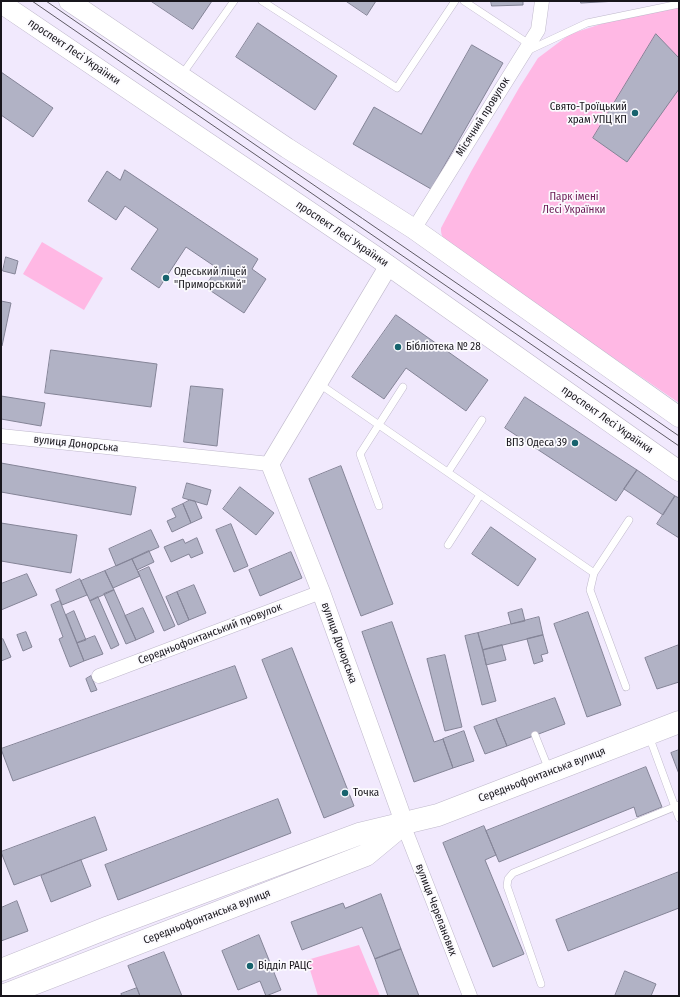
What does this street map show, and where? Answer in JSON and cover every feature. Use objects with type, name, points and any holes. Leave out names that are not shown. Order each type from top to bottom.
[{"type":"main road","points":[[69,1],[287,148],[414,229],[679,417]]},
{"type":"main road","name":"проспект Лесі Українки","points":[[1,3],[389,265],[679,471]]},
{"type":"main road","name":"Середньофонтанська вулиця","points":[[1,970],[109,927],[359,834],[438,815],[679,722]]},
{"type":"main road","name":"Середньофонтанська вулиця","points":[[2,996],[366,855],[403,824]]},
{"type":"street","name":"Місячний провулок","points":[[414,229],[538,30],[542,1]]},
{"type":"street","points":[[270,464],[389,265]]},
{"type":"street","name":"вулиця Донорська","points":[[1,436],[270,464],[321,592],[400,811],[403,824]]},
{"type":"street","name":"Середньофонтанський провулок","points":[[99,676],[321,592]]},
{"type":"street","name":"вулиця Черепанових","points":[[403,824],[470,996]]},
{"type":"lane","points":[[181,76],[234,1]]},
{"type":"lane","points":[[262,1],[397,88],[455,1]]},
{"type":"lane","points":[[464,1],[526,48],[587,24],[679,4]]},
{"type":"lane","points":[[318,383],[594,573]]},
{"type":"lane","points":[[379,506],[360,454],[403,387]]},
{"type":"lane","points":[[448,472],[482,420]]},
{"type":"lane","points":[[448,545],[480,495]]},
{"type":"lane","points":[[626,687],[590,590],[594,573],[629,520]]},
{"type":"lane","points":[[648,734],[677,806],[679,818]]},
{"type":"lane","points":[[535,735],[549,772]]},
{"type":"lane","points":[[542,984],[507,886],[508,879],[513,873],[677,806]]},
{"type":"green space","name":"Парк імені Лесі Українки","points":[[679,7],[679,403],[452,247],[445,241],[441,233],[441,228],[472,170],[538,58],[570,34],[620,18]]},
{"type":"green space","points":[[42,242],[103,278],[84,310],[23,274]]},
{"type":"green space","points":[[359,945],[380,996],[318,996],[307,960]]},
{"type":"building","points":[[151,1],[212,1],[193,29]]},
{"type":"building","points":[[346,1],[376,1],[367,15]]},
{"type":"building","points":[[491,1],[523,1],[523,5],[492,6]]},
{"type":"building","points":[[581,1],[618,1],[581,3]]},
{"type":"building","points":[[258,23],[337,76],[315,110],[236,57]]},
{"type":"building","name":"Свято-Троїцький храм УПЦ КП","points":[[656,34],[679,58],[679,89],[627,162],[593,138]]},
{"type":"building","points":[[472,45],[503,63],[431,189],[353,144],[374,107],[421,134]]},
{"type":"building","points":[[1,72],[53,108],[33,137],[1,115]]},
{"type":"building","points":[[125,170],[258,259],[252,269],[266,279],[244,313],[205,287],[217,268],[186,247],[159,288],[131,269],[158,229],[125,206],[116,220],[88,201],[107,171],[120,180]]},
{"type":"building","points":[[6,257],[18,261],[15,274],[3,271]]},
{"type":"building","points":[[1,301],[11,303],[2,346],[1,346]]},
{"type":"building","points":[[396,315],[488,380],[466,411],[406,368],[384,399],[352,377]]},
{"type":"building","points":[[51,350],[157,364],[151,407],[45,393]]},
{"type":"building","points":[[191,386],[223,389],[217,446],[184,442]]},
{"type":"building","points":[[1,396],[45,403],[41,426],[1,419]]},
{"type":"building","points":[[525,397],[637,470],[616,501],[505,428]]},
{"type":"building","points":[[1,463],[136,487],[131,515],[1,492]]},
{"type":"building","points":[[341,466],[393,604],[361,616],[309,479]]},
{"type":"building","points":[[637,470],[675,496],[663,515],[624,489]]},
{"type":"building","points":[[187,483],[211,490],[207,505],[183,498]]},
{"type":"building","points":[[240,487],[274,513],[256,535],[223,509]]},
{"type":"building","points":[[675,496],[679,498],[679,538],[657,524]]},
{"type":"building","points":[[190,500],[195,501],[202,518],[191,523],[183,504]]},
{"type":"building","points":[[183,504],[191,523],[172,532],[167,521],[176,517],[172,509]]},
{"type":"building","points":[[1,523],[77,535],[71,573],[1,561]]},
{"type":"building","points":[[231,524],[248,566],[234,572],[216,530]]},
{"type":"building","points":[[491,527],[536,559],[518,586],[472,554]]},
{"type":"building","points":[[151,530],[159,547],[116,566],[109,549]]},
{"type":"building","points":[[197,538],[203,553],[191,558],[189,554],[171,562],[164,547],[183,539],[185,543]]},
{"type":"building","points":[[149,551],[154,562],[137,570],[132,559]]},
{"type":"building","points":[[291,552],[302,578],[260,596],[249,570]]},
{"type":"building","points":[[132,559],[140,576],[113,588],[105,571]]},
{"type":"building","points":[[149,567],[175,626],[164,631],[138,572]]},
{"type":"building","points":[[105,571],[114,590],[90,601],[81,581]]},
{"type":"building","points":[[27,574],[37,595],[1,610],[1,584]]},
{"type":"building","points":[[80,579],[87,595],[62,605],[56,590]]},
{"type":"building","points":[[194,585],[206,613],[189,620],[177,592]]},
{"type":"building","points":[[114,590],[136,640],[126,644],[104,594]]},
{"type":"building","points":[[177,592],[189,620],[178,625],[166,597]]},
{"type":"building","points":[[98,597],[119,645],[111,649],[90,601]]},
{"type":"building","points":[[60,601],[84,661],[70,667],[59,639],[63,637],[51,605]]},
{"type":"building","points":[[143,608],[154,632],[136,640],[125,616]]},
{"type":"building","points":[[522,609],[525,621],[511,624],[508,613]]},
{"type":"building","points":[[74,611],[86,640],[77,643],[66,615]]},
{"type":"building","points":[[588,612],[621,705],[587,717],[554,624]]},
{"type":"building","points":[[539,617],[543,635],[483,650],[478,633]]},
{"type":"building","points":[[392,622],[434,742],[443,739],[453,768],[414,782],[362,632]]},
{"type":"building","points":[[26,632],[32,647],[23,651],[17,635]]},
{"type":"building","points":[[478,633],[496,701],[482,705],[465,636]]},
{"type":"building","points":[[543,635],[548,653],[541,655],[543,661],[534,664],[527,639]]},
{"type":"building","points":[[95,636],[103,654],[84,661],[77,643]]},
{"type":"building","points":[[3,639],[11,657],[1,661],[1,640]]},
{"type":"building","points":[[502,645],[506,660],[486,665],[483,650]]},
{"type":"building","points":[[679,645],[679,682],[657,689],[645,658]]},
{"type":"building","points":[[292,648],[354,806],[324,818],[262,660]]},
{"type":"building","points":[[445,655],[462,727],[445,731],[427,659]]},
{"type":"building","points":[[235,666],[247,698],[13,781],[1,749]]},
{"type":"building","points":[[91,676],[97,690],[91,692],[86,679]]},
{"type":"building","points":[[555,698],[565,724],[507,746],[496,719]]},
{"type":"building","points":[[496,719],[507,746],[485,754],[474,727]]},
{"type":"building","points":[[464,731],[474,761],[453,768],[443,739]]},
{"type":"building","points":[[679,750],[679,774],[671,753]]},
{"type":"building","points":[[646,767],[662,807],[637,817],[634,807],[499,862],[486,831]]},
{"type":"building","points":[[278,799],[291,833],[118,900],[105,865]]},
{"type":"building","points":[[95,817],[107,850],[14,885],[1,852]]},
{"type":"building","points":[[484,826],[496,855],[485,860],[524,954],[493,967],[443,843]]},
{"type":"building","points":[[81,860],[91,886],[51,902],[41,876]]},
{"type":"building","points":[[679,872],[679,908],[568,951],[556,920]]},
{"type":"building","points":[[381,894],[401,949],[375,959],[362,927],[302,950],[291,922],[343,903],[345,908]]},
{"type":"building","points":[[17,901],[28,931],[1,941],[1,908]]},
{"type":"building","name":"Відділ РАЦС","points":[[259,935],[281,990],[266,996],[260,981],[238,990],[222,951]]},
{"type":"building","points":[[401,949],[419,996],[388,996],[375,959]]},
{"type":"building","points":[[164,952],[182,996],[140,996],[128,966]]},
{"type":"building","points":[[625,971],[656,984],[651,996],[615,996]]},
{"type":"building","points":[[137,988],[140,996],[122,996],[121,994]]},
{"type":"tram line","points":[[32,1],[679,446]]},
{"type":"tram line","points":[[46,1],[679,436]]},
{"type":"place","name":"Свято-Троїцький храм УПЦ КП","points":[[635,113]]},
{"type":"place","name":"Одеський ліцей \"Приморський\"","points":[[166,278]]},
{"type":"place","name":"Бібліотека № 28","points":[[398,347]]},
{"type":"place","name":"ВПЗ Одеса 39","points":[[575,443]]},
{"type":"place","name":"Точка","points":[[345,793]]},
{"type":"place","name":"Відділ РАЦС","points":[[250,966]]}]
